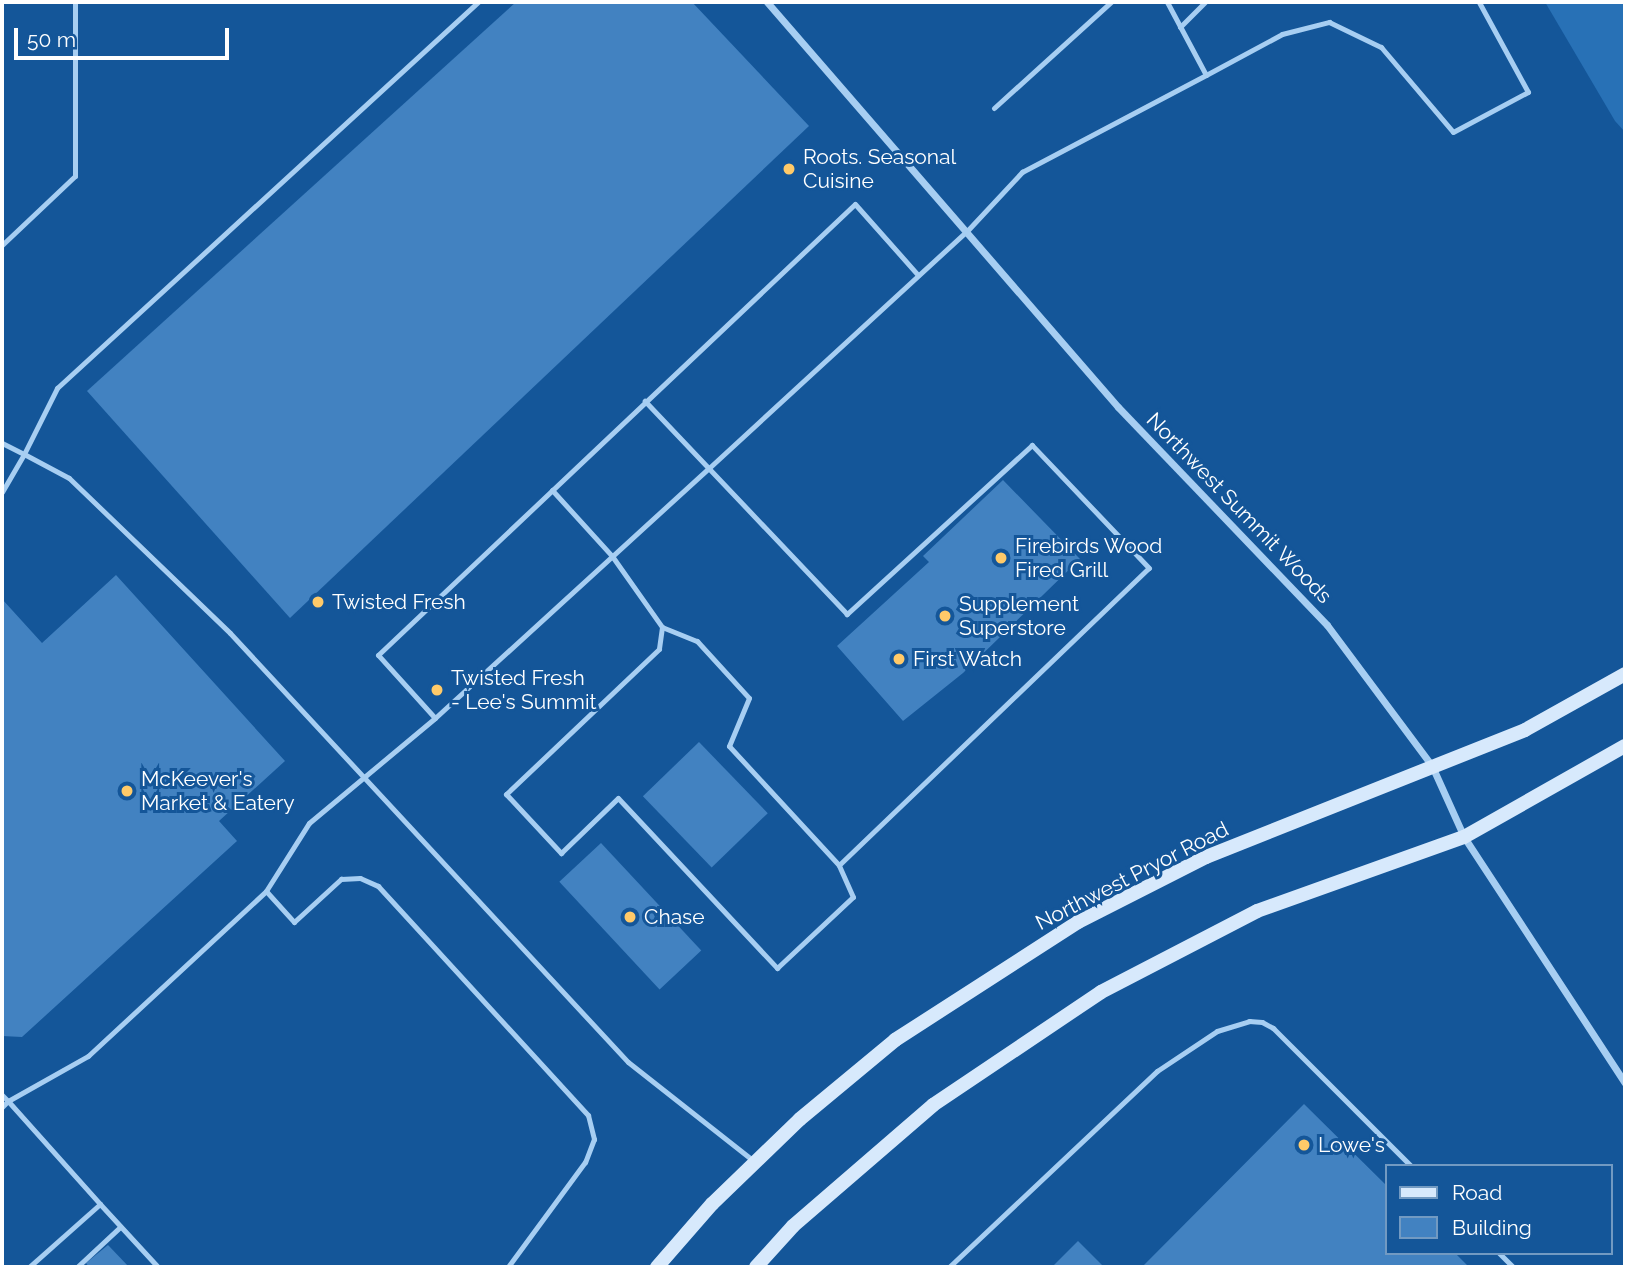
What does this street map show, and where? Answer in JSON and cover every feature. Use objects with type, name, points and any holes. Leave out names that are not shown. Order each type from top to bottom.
[{"type":"main road","name":"Northwest Pryor Road","points":[[657,1267],[712,1204],[800,1119],[895,1040],[1078,922],[1206,857],[1525,730],[1625,674]]},
{"type":"main road","points":[[756,1267],[793,1226],[933,1105],[1101,992],[1257,911],[1464,837],[1625,746]]},
{"type":"street","name":"Northwest Summit Woods","points":[[767,2],[1118,407],[1327,625],[1432,766],[1464,837],[1625,1083]]},
{"type":"lane","points":[[2,245],[75,176],[75,2]]},
{"type":"lane","points":[[2,492],[57,388],[478,2]]},
{"type":"lane","points":[[994,108],[1111,2]]},
{"type":"lane","points":[[1167,2],[1206,75]]},
{"type":"lane","points":[[1180,27],[1205,2]]},
{"type":"lane","points":[[2,1107],[8,1101],[88,1056],[266,891],[309,823],[435,718],[709,468],[967,231],[1022,172],[1282,34],[1329,22],[1381,47],[1453,132],[1528,92],[1479,2]]},
{"type":"lane","points":[[435,718],[377,655],[855,204],[918,275]]},
{"type":"lane","points":[[645,401],[846,614],[1032,445],[1149,568],[839,865]]},
{"type":"lane","points":[[2,443],[69,478],[230,633],[628,1062],[755,1162]]},
{"type":"lane","points":[[552,490],[612,556],[662,626],[697,641],[749,698],[729,746],[839,865],[853,897],[777,968],[618,798],[561,853],[506,794],[659,649],[662,626]]},
{"type":"lane","points":[[266,891],[294,922],[341,879],[360,878],[378,886],[588,1115],[594,1139],[585,1162],[508,1267]]},
{"type":"lane","points":[[949,1267],[1157,1071],[1217,1031],[1249,1021],[1262,1022],[1273,1028],[1409,1164]]},
{"type":"lane","points":[[2,1095],[158,1267]]},
{"type":"lane","points":[[29,1267],[100,1204]]},
{"type":"lane","points":[[76,1267],[120,1227]]},
{"type":"shaded area","points":[[1545,2],[1625,2],[1625,132],[1615,121]]},
{"type":"building","points":[[516,2],[692,2],[809,126],[290,618],[87,391]]},
{"type":"building","points":[[1003,480],[1080,559],[963,673],[903,721],[837,646],[929,562],[923,556]]},
{"type":"building","name":"McKeever's Market & Eatery","points":[[116,575],[285,761],[219,821],[237,841],[22,1037],[2,1036],[2,599],[42,643]]},
{"type":"building","points":[[699,742],[768,813],[712,867],[643,796]]},
{"type":"building","name":"Chase","points":[[601,843],[701,951],[660,989],[559,882]]},
{"type":"building","name":"Lowe's","points":[[1304,1104],[1386,1185],[1386,1255],[1457,1255],[1469,1267],[1142,1267]]},
{"type":"building","points":[[1078,1241],[1104,1267],[1052,1267]]},
{"type":"building","points":[[108,1245],[129,1267],[89,1267],[86,1263]]},
{"type":"place","name":"Roots. Seasonal Cuisine","points":[[789,169]]},
{"type":"place","name":"Firebirds Wood Fired Grill","points":[[1001,558]]},
{"type":"place","name":"Twisted Fresh","points":[[318,602]]},
{"type":"place","name":"Supplement Superstore","points":[[945,616]]},
{"type":"place","name":"First Watch","points":[[899,659]]},
{"type":"place","name":"Twisted Fresh - Lee's Summit","points":[[437,690]]},
{"type":"place","name":"McKeever's Market & Eatery","points":[[127,791]]},
{"type":"place","name":"Chase","points":[[630,917]]},
{"type":"place","name":"Lowe's","points":[[1304,1145]]}]
